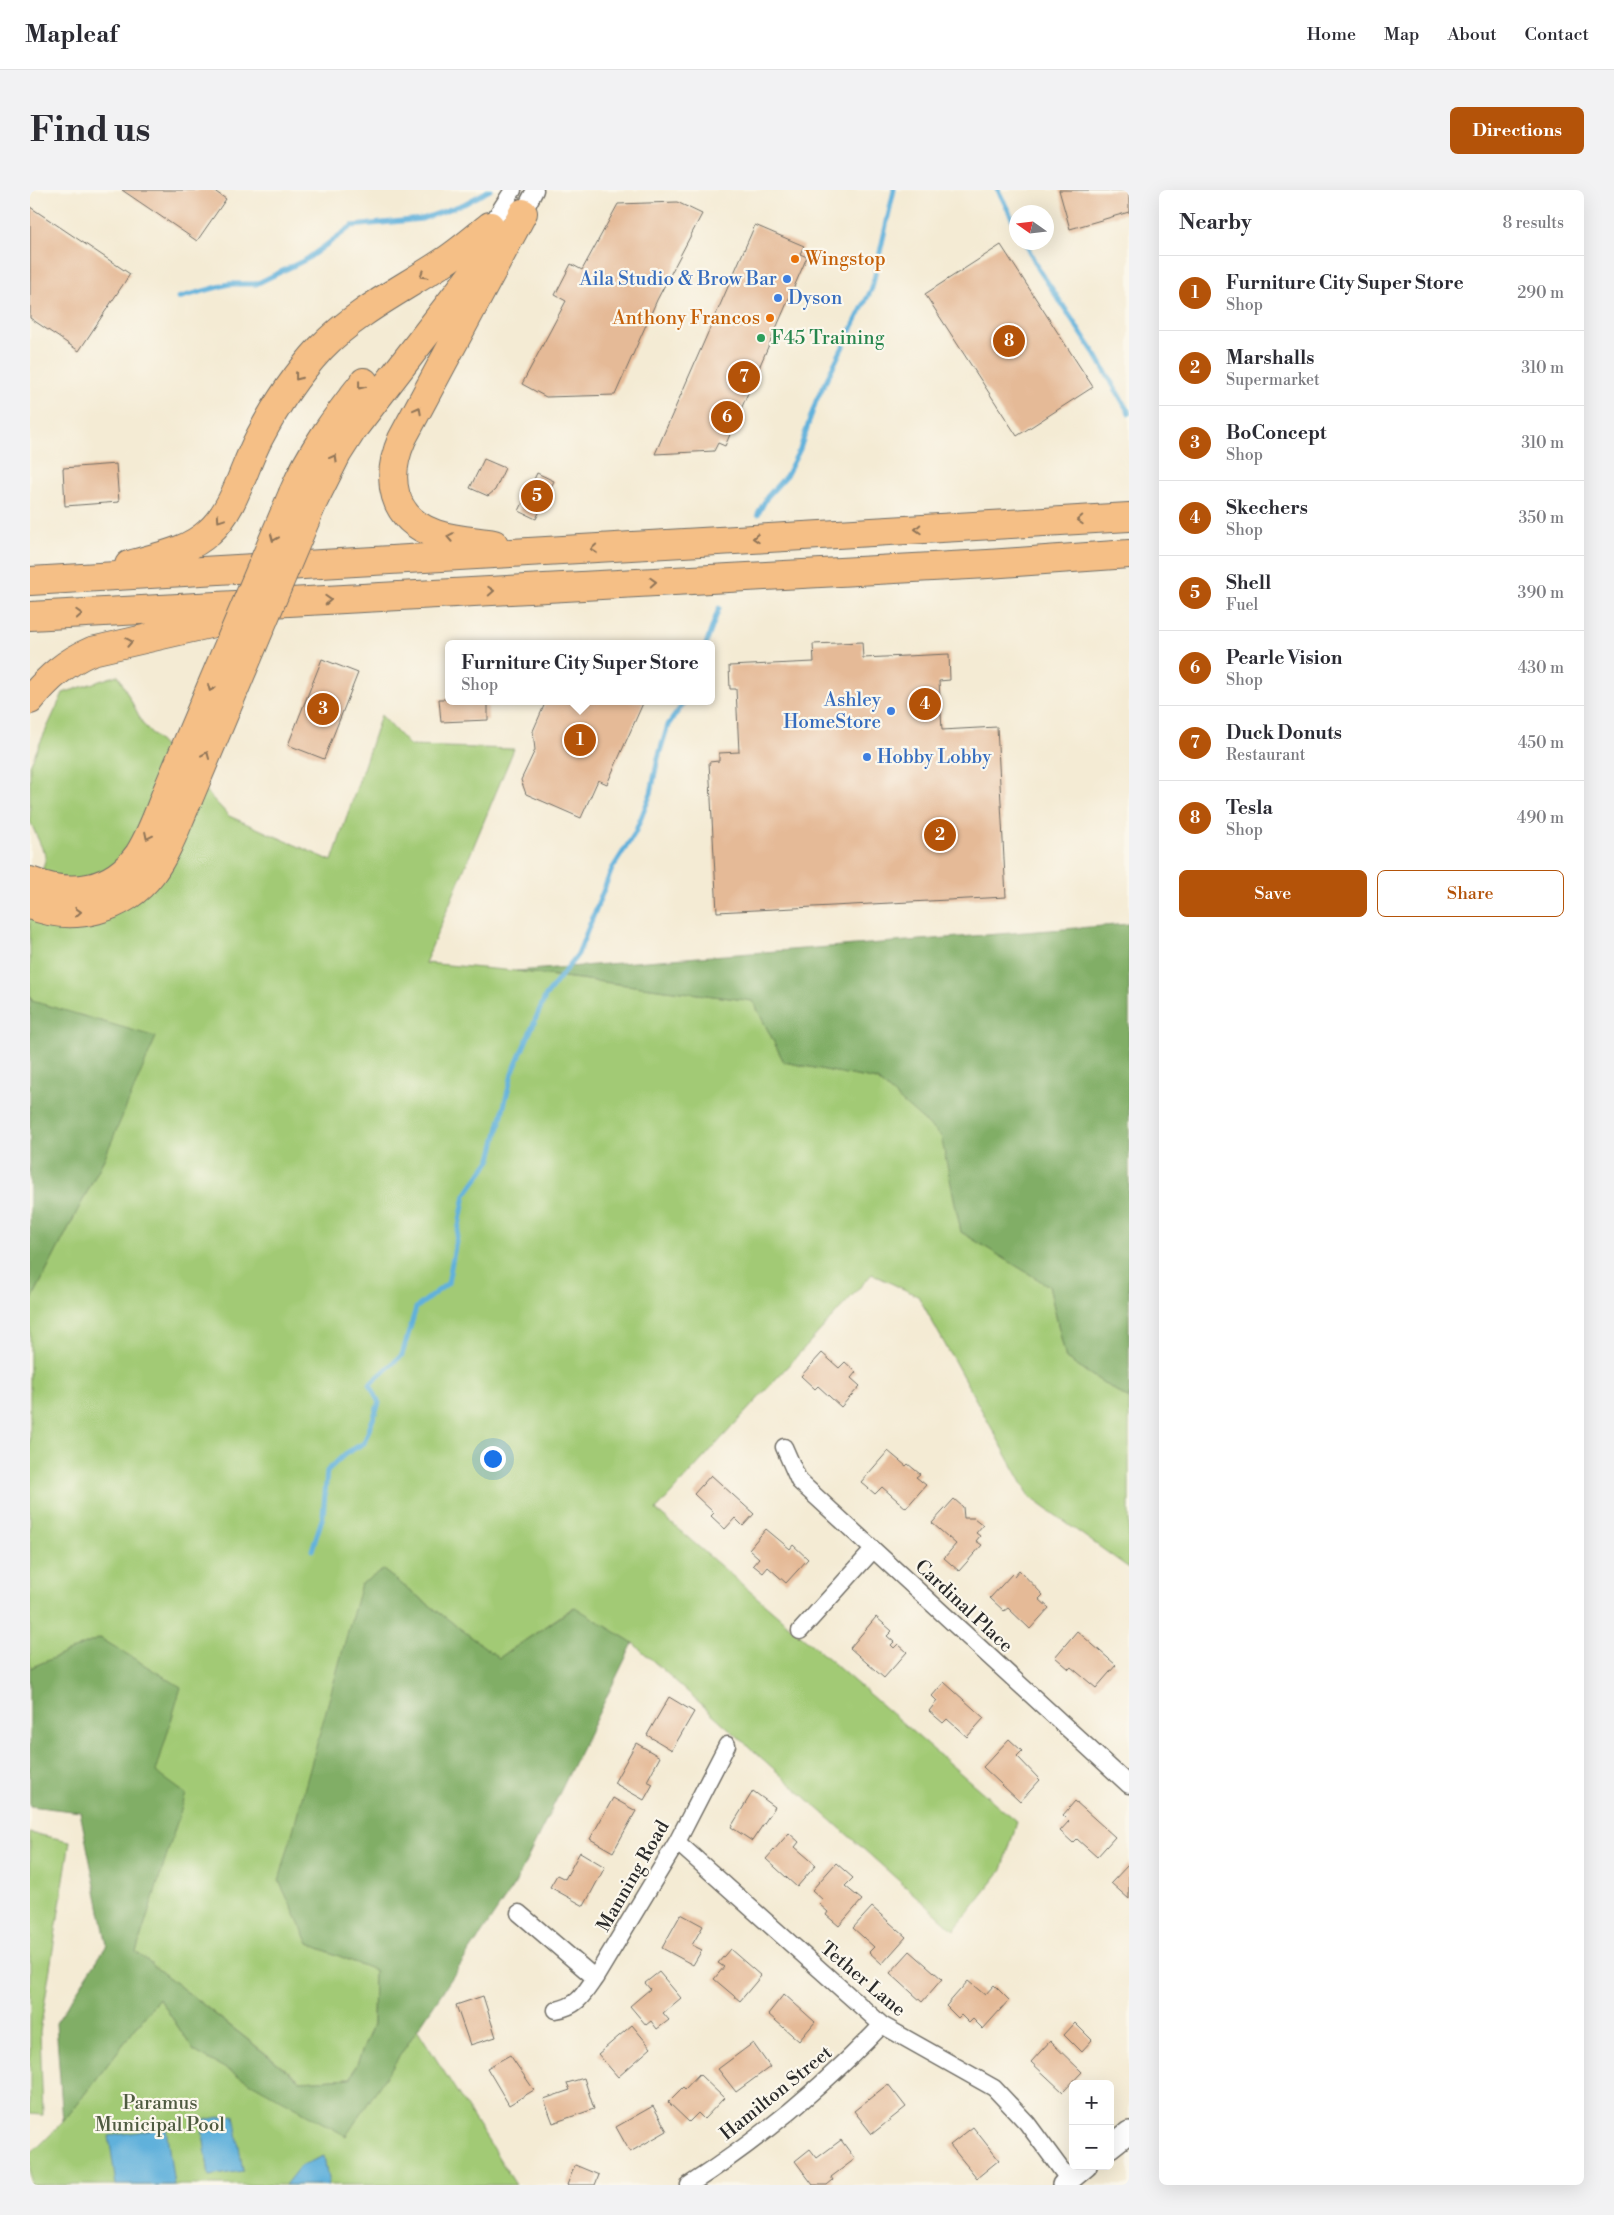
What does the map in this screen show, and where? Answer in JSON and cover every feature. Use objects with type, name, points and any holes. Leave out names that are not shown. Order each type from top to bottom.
[{"type":"highway","points":[[30,905],[49,910],[76,913],[108,906],[134,892],[152,872],[164,851],[177,796],[303,498],[311,456],[338,416],[512,206]]},
{"type":"highway","points":[[512,206],[402,439],[394,460],[392,479],[398,500],[403,509],[414,521],[426,529],[446,536],[550,552]]},
{"type":"highway","points":[[80,578],[176,551],[209,532],[224,513],[269,420],[293,383],[320,349],[370,307],[444,262],[512,206]]},
{"type":"highway","points":[[30,581],[1129,517]]},
{"type":"highway","points":[[30,616],[988,564],[1129,554]]},
{"type":"highway","points":[[30,700],[56,672],[73,660],[92,651],[220,623],[294,602]]},
{"type":"highway","points":[[30,881],[50,888],[71,891],[95,887],[119,874],[140,853],[177,796]]},
{"type":"street","name":"Cardinal Place","points":[[784,1448],[799,1481],[1129,1786]]},
{"type":"street","points":[[800,1631],[873,1550]]},
{"type":"street","name":"Manning Road","points":[[556,2010],[570,2007],[580,1999],[595,1978],[677,1842],[727,1745]]},
{"type":"street","name":"Tether Lane","points":[[677,1842],[882,2025],[994,2088],[1027,2122],[1066,2182]]},
{"type":"street","points":[[519,1913],[595,1978]]},
{"type":"street","name":"Hamilton Street","points":[[689,2185],[799,2106],[844,2065],[882,2025]]},
{"type":"street","points":[[1114,2144],[1129,2132]]},
{"type":"street","points":[[1066,2182],[1081,2170]]},
{"type":"green space","points":[[118,675],[143,724],[229,816],[332,861],[381,715],[410,746],[514,749],[425,963],[516,971],[753,1001],[784,1062],[877,1080],[942,1136],[961,1232],[1049,1286],[1066,1359],[1129,1399],[1129,1568],[1030,1497],[918,1296],[872,1274],[656,1510],[1017,1822],[1002,1870],[954,1930],[633,1643],[574,1607],[499,1658],[383,1570],[309,1944],[374,1970],[373,2025],[351,2078],[301,2081],[136,1952],[185,1794],[155,1772],[180,1687],[100,1638],[30,1668],[30,1303],[105,1157],[30,996],[30,915],[46,857],[30,821],[30,765],[63,693]]},
{"type":"green space","points":[[1129,924],[1129,1399],[1066,1359],[1049,1286],[961,1232],[941,1136],[877,1080],[784,1062],[753,1001],[516,971]]},
{"type":"green space","points":[[30,996],[32,1001],[156,1037],[105,1157],[30,1303]]},
{"type":"green space","points":[[383,1570],[499,1658],[575,1607],[633,1643],[516,1882],[346,2136],[194,2051],[159,1998],[63,2122],[56,2023],[107,1945],[80,1812],[30,1806],[30,1668],[100,1638],[181,1687],[156,1772],[186,1794],[136,1952],[300,2081],[351,2078],[373,2025],[374,1970],[309,1944],[279,1881],[361,1584]]},
{"type":"green space","points":[[30,1833],[70,1841],[40,2032],[43,2115],[30,2114]]},
{"type":"green space","name":"Paramus Municipal Pool","points":[[159,1998],[194,2051],[346,2135],[417,2029],[516,2185],[30,2185],[30,2155],[63,2122]]},
{"type":"water","points":[[234,2115],[243,2171],[209,2176],[201,2120]]},
{"type":"water","points":[[166,2128],[174,2185],[116,2185],[109,2136]]},
{"type":"water","points":[[324,2156],[329,2185],[285,2185],[300,2166]]},
{"type":"building","points":[[122,190],[213,190],[226,199],[197,241]]},
{"type":"building","points":[[1059,190],[1129,190],[1129,212],[1070,229]]},
{"type":"building","points":[[677,202],[702,214],[657,300],[615,395],[546,397],[522,384],[566,301],[555,295],[571,264],[582,270],[618,204]]},
{"type":"building","points":[[30,207],[130,274],[79,351],[30,318]]},
{"type":"building","points":[[755,225],[804,246],[800,254],[807,257],[725,446],[718,443],[714,451],[655,454]]},
{"type":"building","points":[[1001,245],[1093,387],[1017,436],[925,294]]},
{"type":"building","points":[[484,459],[505,468],[495,490],[488,496],[470,488]]},
{"type":"building","points":[[116,464],[119,502],[65,506],[63,468]]},
{"type":"building","points":[[537,473],[554,481],[536,519],[519,511]]},
{"type":"building","points":[[862,642],[863,658],[949,654],[950,680],[939,681],[942,730],[997,727],[1006,897],[717,912],[709,762],[719,761],[719,753],[739,752],[736,689],[730,689],[729,666],[814,662],[813,644]]},
{"type":"building","points":[[322,659],[358,673],[324,759],[288,745]]},
{"type":"building","points":[[439,699],[445,699],[445,705],[488,705],[488,720],[441,722]]},
{"type":"building","points":[[544,705],[642,705],[607,784],[598,780],[581,818],[526,794],[521,780],[535,750],[533,731]]},
{"type":"building","points":[[822,1353],[839,1368],[845,1362],[856,1372],[851,1378],[860,1386],[841,1407],[818,1386],[815,1389],[801,1376]]},
{"type":"building","points":[[888,1451],[906,1466],[908,1464],[920,1474],[916,1477],[926,1485],[906,1508],[882,1487],[875,1494],[861,1482]]},
{"type":"building","points":[[711,1475],[754,1514],[743,1526],[735,1518],[725,1529],[711,1516],[714,1513],[694,1494]]},
{"type":"building","points":[[954,1499],[963,1507],[964,1518],[974,1518],[983,1525],[976,1533],[980,1536],[976,1541],[982,1545],[959,1571],[944,1558],[956,1544],[932,1523]]},
{"type":"building","points":[[766,1529],[790,1549],[793,1545],[808,1559],[786,1583],[768,1567],[763,1573],[753,1565],[759,1558],[749,1549]]},
{"type":"building","points":[[1019,1570],[1043,1595],[1039,1599],[1049,1608],[1030,1629],[1008,1608],[1004,1611],[990,1598],[1012,1574],[1014,1576]]},
{"type":"building","points":[[876,1617],[892,1631],[887,1636],[894,1642],[891,1645],[894,1648],[898,1644],[907,1652],[884,1678],[850,1648]]},
{"type":"building","points":[[1077,1631],[1116,1665],[1096,1688],[1071,1667],[1069,1669],[1055,1657]]},
{"type":"building","points":[[944,1682],[984,1718],[967,1737],[947,1719],[943,1723],[929,1711],[937,1701],[932,1696]]},
{"type":"building","points":[[669,1697],[694,1712],[672,1750],[647,1735]]},
{"type":"building","points":[[1009,1739],[1022,1751],[1017,1756],[1040,1780],[1020,1802],[983,1767]]},
{"type":"building","points":[[636,1743],[660,1757],[647,1781],[653,1784],[644,1800],[614,1783]]},
{"type":"building","points":[[753,1791],[775,1807],[752,1841],[731,1827]]},
{"type":"building","points":[[613,1798],[636,1811],[613,1852],[590,1839]]},
{"type":"building","points":[[1075,1801],[1115,1837],[1097,1857],[1077,1839],[1073,1843],[1060,1831],[1069,1821],[1063,1815]]},
{"type":"building","points":[[789,1833],[799,1842],[795,1847],[816,1865],[797,1887],[766,1859]]},
{"type":"building","points":[[580,1852],[605,1867],[584,1906],[550,1887],[557,1875],[565,1879]]},
{"type":"building","points":[[836,1863],[853,1878],[845,1886],[862,1900],[839,1926],[826,1915],[828,1912],[819,1904],[823,1900],[812,1890]]},
{"type":"building","points":[[1129,1864],[1129,1899],[1111,1883]]},
{"type":"building","points":[[872,1907],[906,1937],[882,1964],[869,1952],[874,1947],[853,1928]]},
{"type":"building","points":[[681,1914],[703,1926],[692,1945],[702,1950],[693,1965],[662,1948]]},
{"type":"building","points":[[730,1949],[761,1976],[740,2001],[714,1979],[724,1967],[718,1963]]},
{"type":"building","points":[[910,1951],[942,1979],[922,2002],[890,1973]]},
{"type":"building","points":[[659,1972],[681,1998],[663,2013],[669,2020],[657,2029],[651,2021],[646,2025],[630,2006],[650,1989],[645,1983]]},
{"type":"building","points":[[968,1981],[985,1995],[994,1985],[1009,2000],[983,2029],[973,2019],[969,2023],[961,2015],[958,2018],[946,2006]]},
{"type":"building","points":[[784,1994],[815,2022],[799,2041],[768,2014]]},
{"type":"building","points":[[483,1996],[496,2037],[470,2045],[456,2005]]},
{"type":"building","points":[[1075,2023],[1092,2040],[1081,2052],[1064,2035]]},
{"type":"building","points":[[632,2025],[651,2048],[618,2077],[598,2054]]},
{"type":"building","points":[[1050,2041],[1082,2072],[1074,2080],[1069,2080],[1069,2086],[1063,2092],[1031,2062]]},
{"type":"building","points":[[753,2043],[770,2067],[736,2092],[718,2069]]},
{"type":"building","points":[[510,2055],[534,2090],[509,2105],[487,2068]]},
{"type":"building","points":[[699,2074],[724,2098],[704,2119],[698,2113],[689,2122],[668,2102],[683,2087],[685,2089]]},
{"type":"building","points":[[584,2078],[594,2109],[553,2123],[544,2099],[570,2090],[567,2083]]},
{"type":"building","points":[[888,2084],[906,2107],[872,2134],[854,2111]]},
{"type":"building","points":[[653,2106],[667,2131],[630,2152],[616,2127]]},
{"type":"building","points":[[973,2127],[999,2160],[977,2178],[950,2145]]},
{"type":"building","points":[[841,2140],[855,2159],[831,2177],[833,2180],[827,2185],[813,2185],[795,2161],[810,2149],[817,2158]]},
{"type":"building","points":[[575,2165],[599,2175],[595,2185],[567,2185]]},
{"type":"waterway","points":[[178,298],[229,284],[256,284],[307,259],[352,226],[422,219],[464,204],[490,190]]},
{"type":"waterway","points":[[758,514],[767,497],[786,476],[800,449],[816,401],[872,288],[894,190]]},
{"type":"waterway","points":[[998,190],[1009,212]]},
{"type":"waterway","points":[[1029,250],[1038,268],[1097,357],[1129,413]]},
{"type":"waterway","points":[[707,640],[719,608]]},
{"type":"waterway","points":[[312,1550],[323,1516],[327,1471],[345,1454],[364,1443],[379,1403],[370,1384],[402,1355],[416,1308],[448,1283],[465,1195],[491,1159],[512,1074],[545,997],[578,954],[612,869],[635,833],[651,793],[658,758],[668,725],[682,705]]},
{"type":"place","name":"Wingstop","points":[[795,259]]},
{"type":"place","name":"Aila Studio & Brow Bar","points":[[787,279]]},
{"type":"place","name":"Dyson","points":[[778,298]]},
{"type":"place","name":"Anthony Francos","points":[[770,318]]},
{"type":"place","name":"F45 Training","points":[[761,338]]},
{"type":"place","name":"Tesla","points":[[1009,341]]},
{"type":"place","name":"Duck Donuts","points":[[744,377]]},
{"type":"place","name":"Pearle Vision","points":[[727,417]]},
{"type":"place","name":"Shell","points":[[537,496]]},
{"type":"place","name":"Skechers","points":[[925,704]]},
{"type":"place","name":"BoConcept","points":[[323,709]]},
{"type":"place","name":"Ashley HomeStore","points":[[891,711]]},
{"type":"place","name":"Furniture City Super Store","points":[[580,740]]},
{"type":"place","name":"Hobby Lobby","points":[[867,757]]},
{"type":"place","name":"Marshalls","points":[[940,835]]}]
